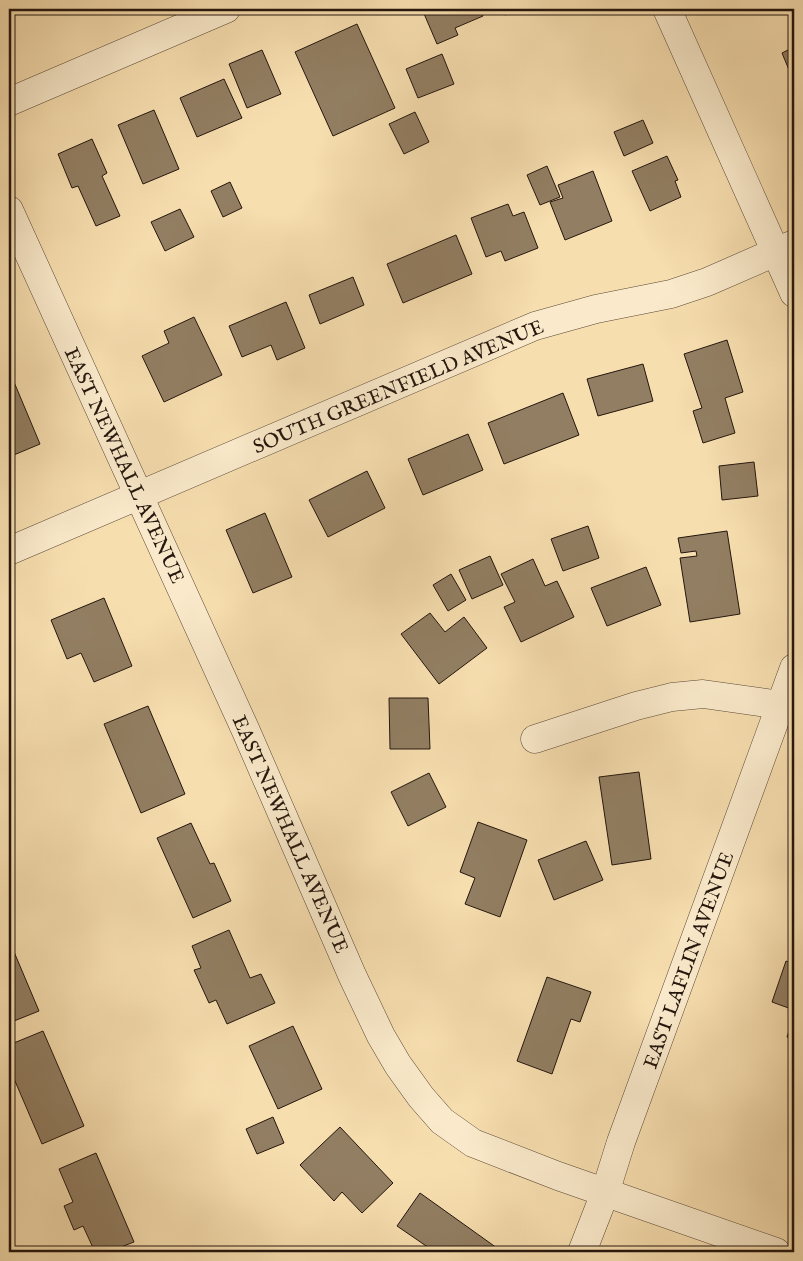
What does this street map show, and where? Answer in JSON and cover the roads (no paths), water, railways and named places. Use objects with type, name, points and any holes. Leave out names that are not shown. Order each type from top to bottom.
[{"type":"street","points":[[9,102],[226,9]]},
{"type":"street","points":[[667,9],[785,248],[794,293]]},
{"type":"street","name":"EAST NEWHALL AVENUE","points":[[9,210],[246,731],[352,975],[381,1036],[421,1098],[442,1121],[473,1143],[606,1193],[776,1252]]},
{"type":"street","name":"SOUTH GREENFIELD AVENUE","points":[[9,551],[535,326],[596,309],[671,294],[707,282],[785,248]]},
{"type":"street","name":"EAST LAFLIN AVENUE","points":[[582,1252],[606,1193],[621,1142],[794,668]]},
{"type":"street","points":[[536,739],[636,706],[672,697],[703,694],[781,705]]}]
